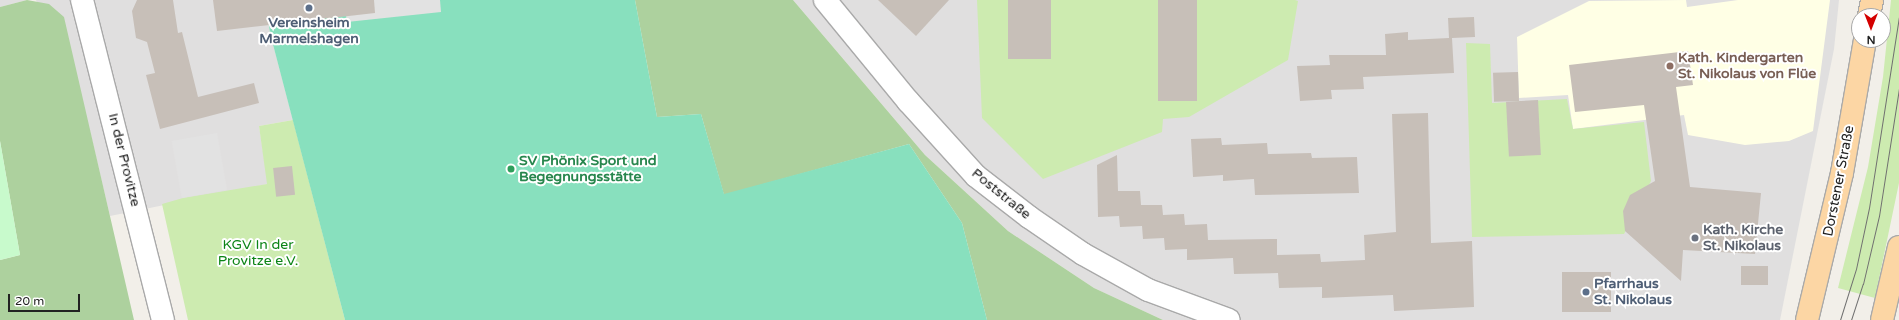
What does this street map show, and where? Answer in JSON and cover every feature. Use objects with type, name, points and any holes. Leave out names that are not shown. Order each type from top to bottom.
[{"type":"main road","name":"Dorstener Straße","points":[[1807,320],[1842,173],[1864,48]]},
{"type":"main road","points":[[1882,320],[1899,247]]},
{"type":"street","name":"In der Provitze","points":[[82,0],[163,320]]},
{"type":"street","name":"Poststraße","points":[[825,0],[908,102],[976,176],[1029,218],[1083,254],[1148,290],[1228,320]]},
{"type":"shaded area","points":[[0,0],[27,0],[0,7]]},
{"type":"shaded area","points":[[36,0],[265,0],[270,33],[293,120],[259,126],[268,184],[110,216],[90,131]]},
{"type":"shaded area","points":[[344,0],[440,0],[441,12],[347,22]]},
{"type":"shaded area","points":[[793,0],[1839,0],[1834,49],[1780,320],[1163,320],[1094,288],[1008,231],[925,155]]},
{"type":"shaded area","name":"Kath. Kindergarten St. Nikolaus von Flüe","points":[[1686,0],[1687,7],[1738,0],[1830,0],[1813,131],[1789,141],[1745,145],[1688,135],[1684,115],[1573,129],[1568,95],[1519,98],[1517,37],[1589,1]]},
{"type":"shaded area","points":[[217,133],[227,190],[182,198],[172,141]]},
{"type":"green space","points":[[27,0],[49,4],[64,17],[134,320],[0,320],[0,260],[20,255],[0,141],[0,7]]},
{"type":"green space","name":"SV Phönix Sport und Begegnungsstätte","points":[[265,0],[635,0],[657,117],[701,114],[724,194],[909,144],[962,223],[987,320],[345,320],[270,33]]},
{"type":"green space","points":[[635,0],[793,0],[925,155],[1008,231],[1094,288],[1163,320],[987,320],[962,223],[909,144],[724,195],[701,114],[657,117]]},
{"type":"green space","points":[[977,0],[1298,1],[1288,60],[1189,117],[1163,119],[1162,132],[1043,179],[982,118]]},
{"type":"green space","points":[[1891,0],[1899,0],[1899,183],[1875,298],[1838,288],[1868,167],[1883,77],[1886,48],[1891,48]]},
{"type":"green space","points":[[1466,43],[1490,44],[1492,103],[1567,99],[1573,129],[1644,122],[1651,181],[1624,234],[1472,237]]},
{"type":"green space","name":"KGV In der Provitze e.V.","points":[[293,120],[345,320],[188,320],[162,204],[183,198],[267,184],[259,126]]},
{"type":"green space","points":[[0,141],[20,255],[0,260]]},
{"type":"building","points":[[137,0],[173,0],[178,33],[182,32],[198,97],[254,83],[259,103],[160,129],[146,75],[155,73],[147,42],[136,38],[132,11]]},
{"type":"building","points":[[213,0],[374,0],[375,13],[217,31]]},
{"type":"building","points":[[878,0],[949,0],[916,36]]},
{"type":"building","points":[[1008,0],[1051,0],[1051,59],[1008,59]]},
{"type":"building","points":[[1158,0],[1197,0],[1197,101],[1158,101]]},
{"type":"building","points":[[1474,17],[1475,37],[1452,38],[1454,73],[1363,77],[1364,89],[1331,90],[1332,99],[1300,101],[1297,66],[1330,65],[1329,55],[1386,55],[1385,34],[1408,32],[1408,40],[1449,38],[1448,18]]},
{"type":"building","points":[[1688,51],[1693,85],[1676,87],[1690,187],[1761,193],[1755,254],[1683,250],[1681,281],[1625,231],[1623,211],[1630,195],[1655,181],[1644,105],[1575,112],[1569,65]]},
{"type":"building","points":[[1518,72],[1519,101],[1494,102],[1493,73]]},
{"type":"building","points":[[1538,100],[1541,155],[1509,157],[1506,102]]},
{"type":"building","points":[[1428,113],[1431,243],[1472,241],[1474,307],[1394,311],[1393,295],[1322,298],[1322,287],[1279,288],[1278,273],[1234,274],[1233,258],[1187,260],[1187,249],[1165,250],[1164,238],[1143,239],[1142,226],[1120,227],[1119,216],[1098,217],[1097,165],[1117,155],[1118,191],[1140,191],[1141,205],[1162,205],[1163,215],[1184,214],[1185,225],[1207,224],[1208,240],[1277,239],[1277,255],[1320,254],[1321,262],[1365,260],[1364,235],[1396,232],[1392,114]]},
{"type":"building","points":[[1221,138],[1222,145],[1267,143],[1268,154],[1311,153],[1312,158],[1357,157],[1359,193],[1255,195],[1254,179],[1223,181],[1223,175],[1193,177],[1191,139]]},
{"type":"building","points":[[292,166],[295,195],[276,197],[273,168]]},
{"type":"building","points":[[1741,266],[1768,266],[1768,285],[1741,285]]},
{"type":"building","name":"Pfarrhaus St. Nikolaus","points":[[1562,272],[1611,272],[1611,312],[1562,312]]},
{"type":"tram line","points":[[1840,320],[1856,269],[1869,208],[1899,17]]},
{"type":"tram line","points":[[1851,320],[1863,284],[1879,216],[1899,88]]},
{"type":"place","name":"Vereinsheim Marmelshagen","points":[[309,8]]},
{"type":"place","name":"Kath. Kindergarten St. Nikolaus von Flüe","points":[[1670,66]]},
{"type":"place","name":"SV Phönix Sport und Begegnungsstätte","points":[[511,169]]},
{"type":"place","name":"Kath. Kirche St. Nikolaus","points":[[1695,238]]},
{"type":"place","name":"Pfarrhaus St. Nikolaus","points":[[1586,292]]}]
